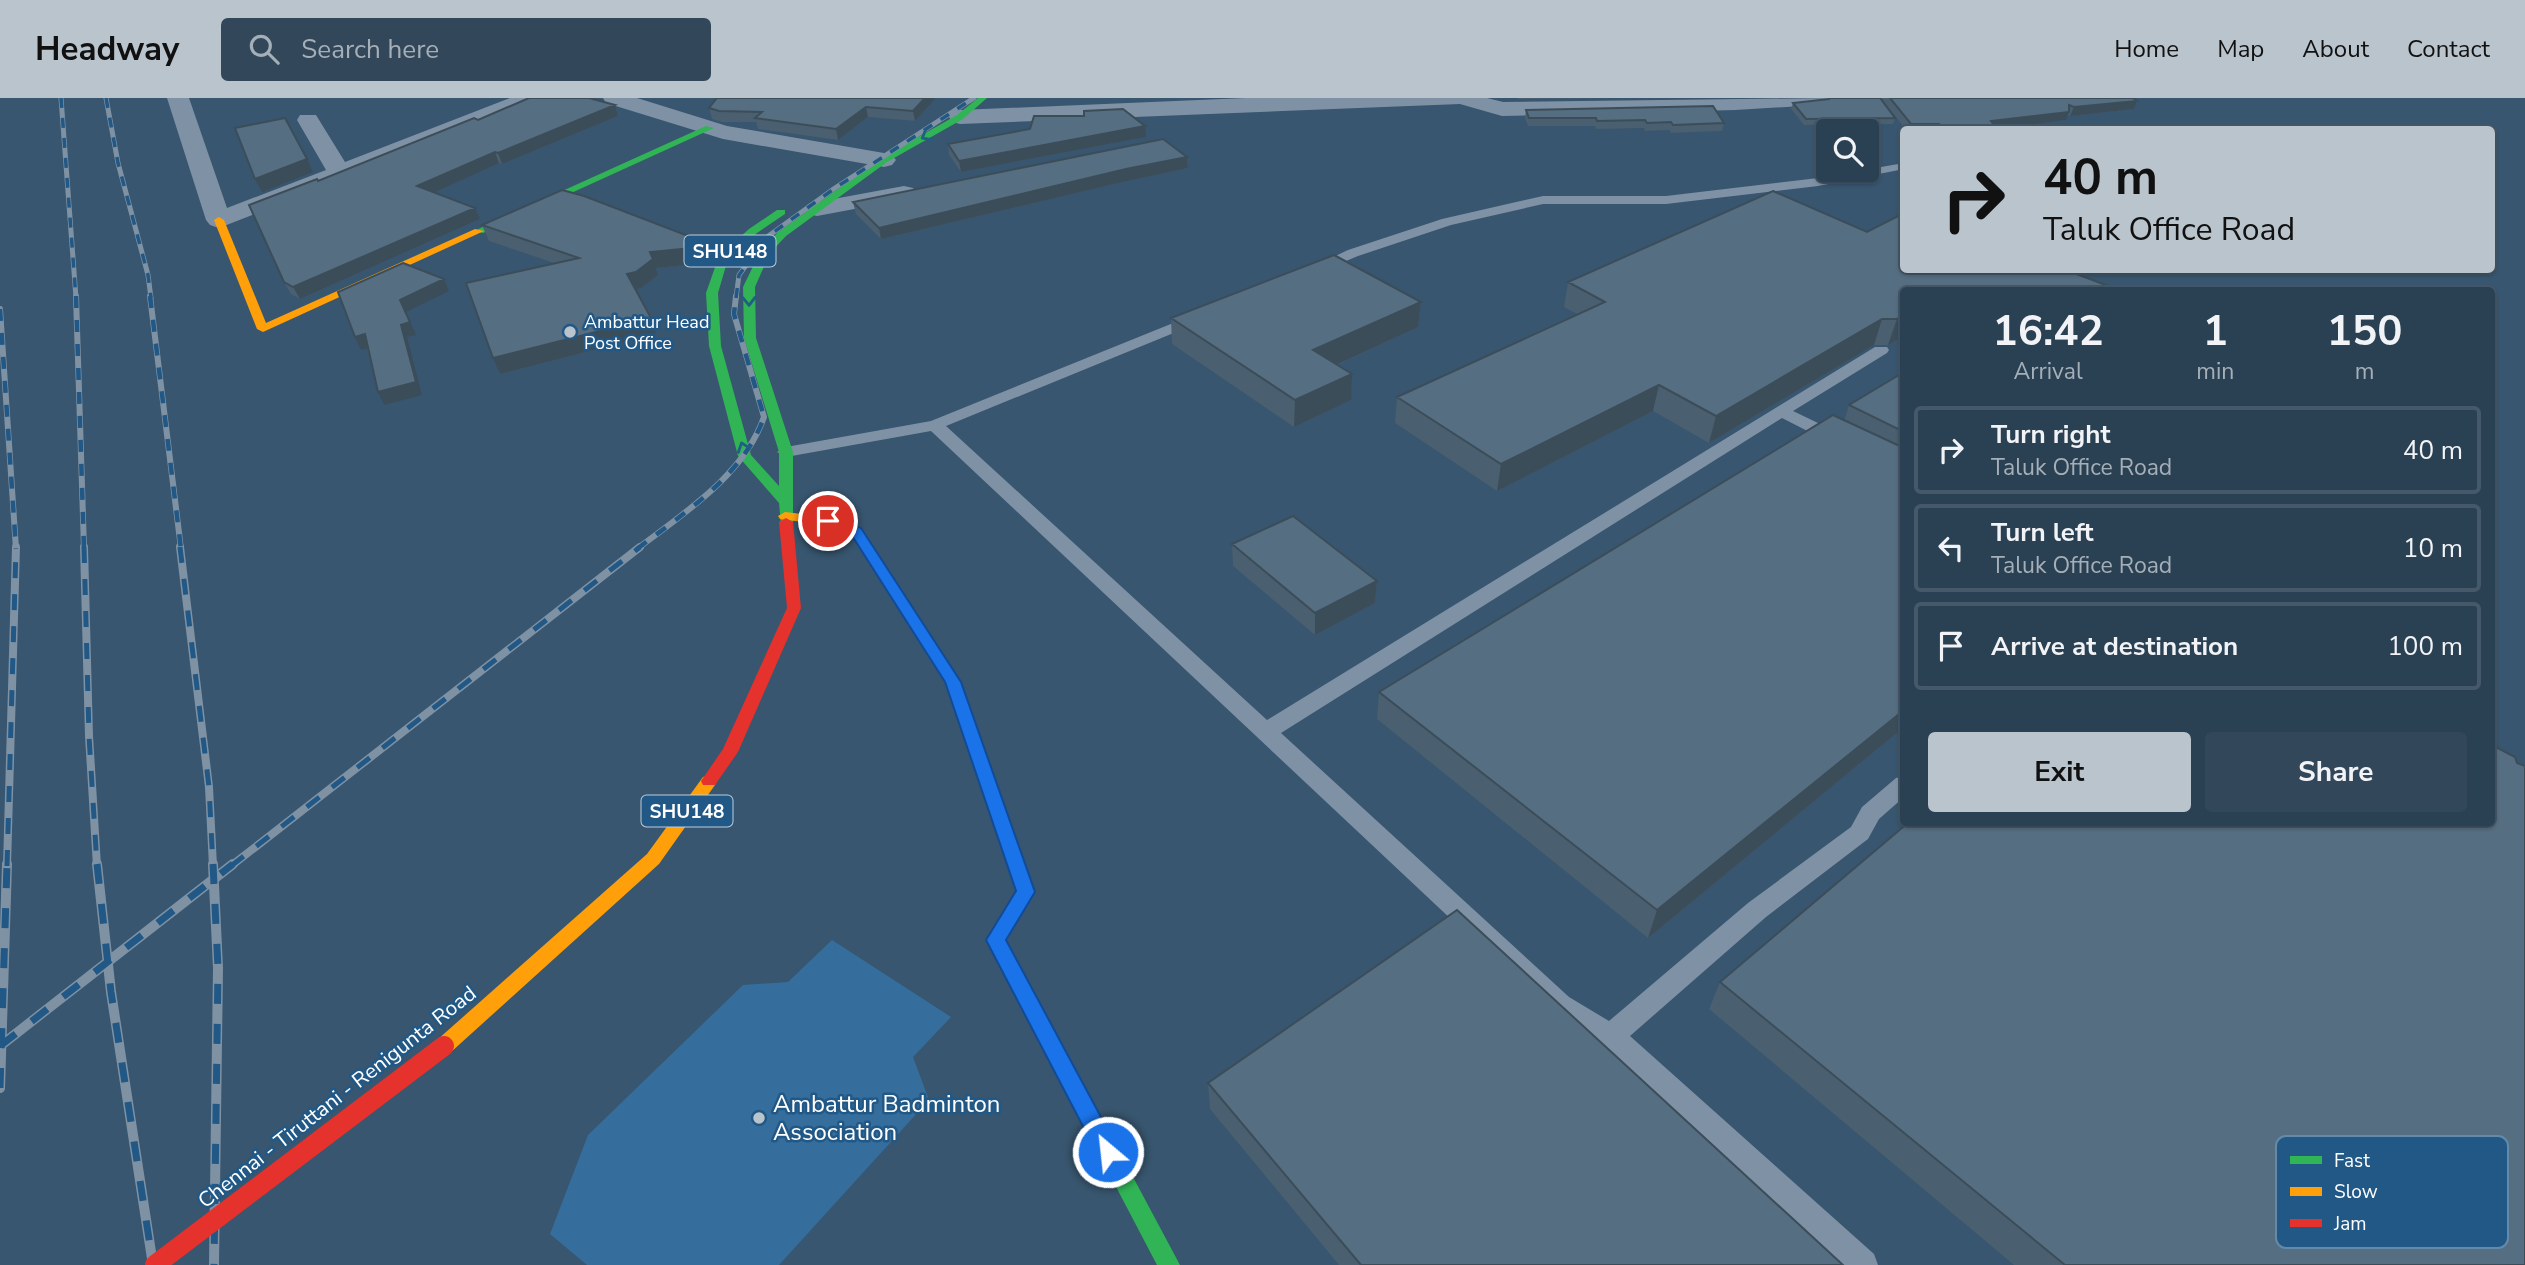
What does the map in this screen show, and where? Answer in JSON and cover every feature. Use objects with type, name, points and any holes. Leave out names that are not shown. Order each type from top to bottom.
[{"type":"main road","name":"Chennai - Tiruttani - Renigunta Road","points":[[785,508],[745,456],[715,346],[712,293],[723,258],[753,231],[811,199],[953,111],[983,98]]},
{"type":"main road","points":[[219,220],[263,329],[709,128]]},
{"type":"main road","name":"Chennai - Tiruttani - Renigunta Road","points":[[155,1265],[444,1046],[653,859],[730,752],[794,608],[785,508],[786,452],[750,338],[749,286],[765,252],[811,199],[874,158]]},
{"type":"main road","points":[[785,508],[856,531],[953,682],[1026,892],[996,940],[1169,1265]]},
{"type":"street","points":[[178,98],[219,220],[530,98]]},
{"type":"street","points":[[614,98],[709,128],[874,158]]},
{"type":"street","points":[[953,111],[1460,98],[1502,109],[1819,98]]},
{"type":"street","points":[[308,120],[338,172]]},
{"type":"street","points":[[811,199],[925,189]]},
{"type":"lane","points":[[1301,275],[1353,253],[1447,222],[1543,200],[1666,200],[1818,182],[1900,166]]},
{"type":"lane","points":[[786,452],[935,425],[1212,313]]},
{"type":"lane","points":[[1267,731],[1881,350]]},
{"type":"lane","points":[[1781,411],[1855,449]]},
{"type":"lane","points":[[935,425],[1560,1005],[1611,1036],[1863,1265]]},
{"type":"lane","points":[[1611,1036],[1757,910],[1860,833],[1870,813],[1900,787]]},
{"type":"shaded area","name":"Ambattur Badminton Association","points":[[832,940],[951,1017],[913,1057],[929,1100],[779,1265],[587,1265],[550,1234],[588,1135],[743,985],[788,982]]},
{"type":"building","points":[[529,98],[589,98],[615,105],[417,186],[475,208],[293,287],[284,282],[249,205],[317,179],[318,181],[474,118],[478,120]]},
{"type":"building","points":[[717,98],[925,98],[913,111],[866,107],[836,129],[755,118],[762,112],[719,111],[709,108]]},
{"type":"building","points":[[1830,98],[1880,98],[1895,118],[1806,119],[1793,103]]},
{"type":"building","points":[[1890,98],[2133,98],[2137,101],[2074,107],[2069,105],[2069,112],[1991,121],[1995,126],[1911,124]]},
{"type":"building","points":[[1713,106],[1724,123],[1673,125],[1671,122],[1647,123],[1645,120],[1529,118],[1526,110]]},
{"type":"building","points":[[1123,109],[1145,126],[959,161],[948,144],[1030,129],[1034,116],[1084,116],[1084,111]]},
{"type":"building","points":[[285,118],[307,159],[255,179],[235,128]]},
{"type":"building","points":[[1163,139],[1187,157],[879,228],[853,202]]},
{"type":"building","points":[[562,190],[704,242],[702,247],[650,252],[653,259],[636,272],[627,274],[651,318],[493,358],[466,283],[579,258],[482,225]]},
{"type":"building","points":[[1773,191],[1867,232],[1900,215],[1900,273],[2074,273],[2111,287],[1900,287],[1900,318],[1882,319],[1716,416],[1659,385],[1501,464],[1397,397],[1605,302],[1568,282]]},
{"type":"building","points":[[1334,255],[1421,302],[1313,350],[1352,374],[1295,400],[1171,318]]},
{"type":"building","points":[[403,263],[444,279],[400,300],[410,322],[401,325],[416,382],[378,392],[365,334],[355,337],[338,292]]},
{"type":"building","points":[[1900,374],[1900,430],[1849,405]]},
{"type":"building","points":[[1833,415],[1900,446],[1900,713],[1657,910],[1379,692]]},
{"type":"building","points":[[1293,516],[1377,581],[1315,613],[1232,544]]},
{"type":"building","points":[[2495,747],[2515,757],[2517,763],[2525,766],[2525,1265],[2065,1265],[1720,982],[1904,826],[2495,826]]},
{"type":"building","points":[[1457,910],[1843,1265],[1361,1265],[1208,1083]]},
{"type":"railway","points":[[61,98],[76,298]]},
{"type":"railway","points":[[106,98],[118,163],[148,275],[151,298]]},
{"type":"railway","points":[[736,298],[739,275],[767,237],[835,188],[974,98]]},
{"type":"railway","points":[[76,296],[84,549]]},
{"type":"railway","points":[[150,296],[181,549]]},
{"type":"railway","points":[[637,549],[693,507],[727,475],[755,438],[764,417],[734,314],[736,296]]},
{"type":"railway","points":[[0,309],[16,548]]},
{"type":"railway","points":[[84,547],[89,736],[97,866]]},
{"type":"railway","points":[[180,547],[209,787],[213,866]]},
{"type":"railway","points":[[231,866],[640,547]]},
{"type":"railway","points":[[7,866],[16,548]]},
{"type":"railway","points":[[1,1045],[7,864]]},
{"type":"railway","points":[[97,864],[108,962]]},
{"type":"railway","points":[[213,864],[214,879]]},
{"type":"railway","points":[[214,879],[233,864]]},
{"type":"railway","points":[[108,962],[214,879]]},
{"type":"railway","points":[[214,879],[218,968],[214,1265]]},
{"type":"railway","points":[[1,1045],[108,962]]},
{"type":"railway","points":[[108,962],[153,1265]]},
{"type":"railway","points":[[0,1088],[1,1045]]},
{"type":"traffic: fast","points":[[786,522],[786,452],[750,338],[749,287],[765,252],[782,234],[884,160],[960,117],[983,98]]},
{"type":"traffic: fast","points":[[479,231],[709,128]]},
{"type":"traffic: fast","points":[[781,212],[753,231],[723,258],[712,293],[715,346],[745,456],[784,500]]},
{"type":"traffic: fast","points":[[1024,992],[1169,1265]]},
{"type":"traffic: slow","points":[[219,220],[263,329],[479,231]]},
{"type":"traffic: slow","points":[[785,516],[828,521],[856,531],[953,682],[1025,892],[996,940],[1024,992]]},
{"type":"traffic: slow","points":[[444,1046],[653,859],[709,781]]},
{"type":"traffic: jam","points":[[709,781],[730,752],[794,608],[786,522]]},
{"type":"traffic: jam","points":[[155,1265],[444,1046]]},
{"type":"place","name":"Ambattur Head Post Office","points":[[570,332]]},
{"type":"place","name":"Ambattur Badminton Association","points":[[759,1118]]},
{"type":"route","points":[[828,521],[856,531],[953,682],[1026,892],[996,940],[1108,1152]]}]
